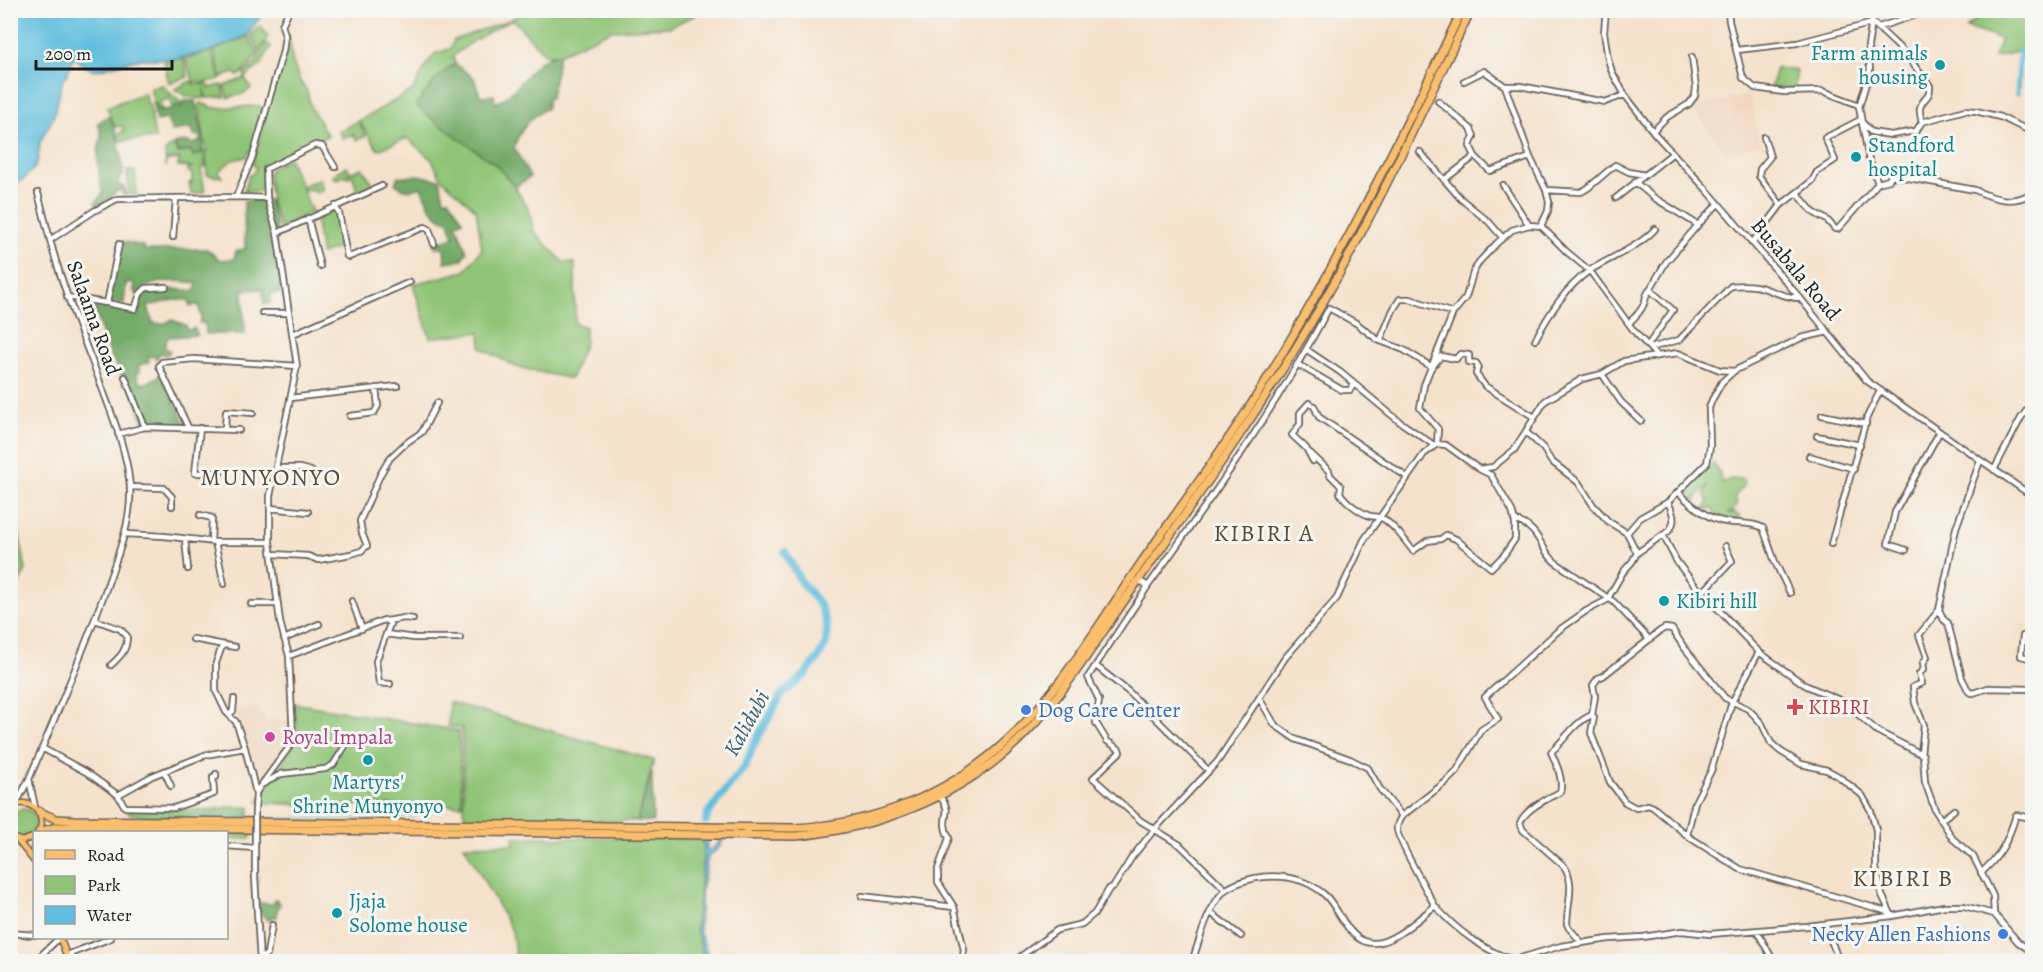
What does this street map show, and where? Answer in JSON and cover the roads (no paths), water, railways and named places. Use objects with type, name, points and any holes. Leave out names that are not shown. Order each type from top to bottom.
[{"type":"highway","points":[[795,832],[877,816],[907,805],[952,781],[987,757],[1019,729],[1058,684],[1261,387],[1337,260],[1379,181],[1462,10]]},
{"type":"highway","points":[[42,831],[56,827],[75,826],[795,832],[859,827],[897,815],[960,786],[993,762],[1035,723],[1064,687],[1326,306],[1471,10]]},
{"type":"highway","points":[[37,809],[56,819],[74,820],[513,829]]},
{"type":"main road","points":[[12,806],[26,803],[37,809],[42,822],[39,831]]},
{"type":"main road","points":[[10,837],[18,841],[33,861]]},
{"type":"main road","points":[[18,841],[26,841],[33,838]]},
{"type":"main road","points":[[60,939],[68,958]]},
{"type":"street","points":[[236,198],[259,137],[283,51],[285,35],[282,25],[289,10]]},
{"type":"street","name":"Busabala Road","points":[[1606,10],[1604,32],[1608,59],[1612,72],[1625,95],[1653,132],[1800,298],[1867,381],[2032,496]]},
{"type":"street","points":[[1728,10],[1743,78],[1755,88],[1784,92],[1823,91],[1859,105]]},
{"type":"street","points":[[1874,10],[1868,46],[1870,70],[1859,105],[1869,160],[1878,183]]},
{"type":"street","points":[[1879,27],[1931,10]]},
{"type":"street","points":[[1737,50],[1797,43],[1873,23],[1904,52],[1930,86],[1930,91],[1920,103],[1922,122]]},
{"type":"street","points":[[1653,132],[1670,115],[1689,104],[1695,96],[1692,57]]},
{"type":"street","points":[[1464,81],[1484,71],[1505,86],[1530,157],[1546,190],[1549,202],[1548,211],[1541,226]]},
{"type":"street","points":[[1505,86],[1520,86],[1605,102],[1625,95]]},
{"type":"street","points":[[1438,101],[1473,131],[1474,136],[1470,146],[1476,156],[1492,171],[1530,157]]},
{"type":"street","points":[[1860,120],[1870,132],[1891,135],[1915,131],[1922,122],[1971,110],[2000,117],[2032,132]]},
{"type":"street","points":[[1752,243],[1781,205],[1812,181],[1817,172],[1835,160],[1825,138],[1860,120]]},
{"type":"street","points":[[1764,137],[1770,157],[1760,169],[1759,176],[1781,205]]},
{"type":"street","points":[[258,790],[290,746],[293,737],[289,656],[278,604],[270,542],[270,508],[271,485],[297,366],[277,233],[267,198],[265,171],[315,145],[322,146],[335,168]]},
{"type":"street","points":[[1420,152],[1461,199],[1489,222],[1502,237]]},
{"type":"street","points":[[1616,198],[1673,153]]},
{"type":"street","points":[[1444,180],[1476,156]]},
{"type":"street","points":[[1546,190],[1581,192],[1615,165],[1629,172],[1645,175]]},
{"type":"street","points":[[1797,193],[1814,212],[1827,220],[1835,229],[1838,229],[1878,183],[1889,180],[1890,177],[1898,176],[1971,189],[2001,201],[2032,193]]},
{"type":"street","points":[[1635,182],[1653,197],[1698,225]]},
{"type":"street","points":[[1503,185],[1529,225]]},
{"type":"street","points":[[277,233],[382,186]]},
{"type":"street","points":[[38,193],[50,240]]},
{"type":"street","name":"Salaama Road","points":[[12,806],[29,779],[95,620],[125,534],[130,510],[127,466],[118,434],[67,297],[50,240],[112,201],[125,198],[267,198]]},
{"type":"street","points":[[173,237],[176,199]]},
{"type":"street","points":[[1629,323],[1637,316],[1666,262],[1718,204]]},
{"type":"street","points":[[335,206],[339,213],[349,256],[425,227],[429,230],[434,244]]},
{"type":"street","points":[[308,218],[320,266]]},
{"type":"street","points":[[1013,962],[1057,930],[1082,924],[1095,913],[1132,857],[1218,761],[1292,649],[1338,598],[1364,540],[1416,463],[1435,445],[1438,429],[1422,411],[1420,405],[1424,385],[1453,313],[1465,299],[1473,273],[1479,262],[1502,237],[1517,227],[1541,226],[1567,252],[1590,270],[1656,355]]},
{"type":"street","points":[[1535,340],[1564,293],[1590,270],[1645,241],[1655,229]]},
{"type":"street","points":[[107,303],[119,244]]},
{"type":"street","points":[[293,334],[410,282]]},
{"type":"street","points":[[67,297],[135,309],[140,294],[146,288],[166,286]]},
{"type":"street","points":[[1649,347],[1679,340],[1731,286],[1763,287],[1790,298],[1800,298]]},
{"type":"street","points":[[1649,347],[1673,312],[1673,308],[1650,290]]},
{"type":"street","points":[[1380,341],[1400,299],[1410,298],[1453,313]]},
{"type":"street","points":[[1225,889],[1180,844],[1141,821],[1093,778],[1120,752],[1107,741],[1096,723],[1099,700],[1088,677],[1148,586],[1244,450],[1307,350],[1326,306],[1380,341],[1407,351],[1432,367]]},
{"type":"street","points":[[262,313],[289,313]]},
{"type":"street","points":[[1628,533],[1640,518],[1668,502],[1707,463],[1710,446],[1708,424],[1710,403],[1718,387],[1734,371],[1801,338],[1827,332]]},
{"type":"street","points":[[1307,350],[1354,384],[1400,422],[1435,445],[1449,446],[1479,470],[1491,476],[1512,511],[1514,520],[1515,538],[1504,555],[1491,568],[1456,539],[1446,535],[1441,540],[1427,541],[1413,551],[1398,532],[1381,517],[1370,515],[1343,498],[1340,493],[1341,486],[1329,471],[1292,435],[1300,424],[1300,413],[1309,403],[1314,406],[1319,417],[1407,477]]},
{"type":"street","points":[[1432,367],[1441,356],[1456,359],[1460,354],[1469,355],[1469,362],[1476,363],[1478,366],[1476,374],[1483,384],[1534,417]]},
{"type":"street","points":[[1479,470],[1492,467],[1514,450],[1541,405],[1552,395],[1582,379],[1602,374],[1624,361],[1656,355],[1682,354],[1713,368],[1734,371]]},
{"type":"street","points":[[188,427],[159,366],[160,363],[194,359],[297,366]]},
{"type":"street","points":[[1297,364],[1342,390],[1350,390],[1354,384]]},
{"type":"street","points":[[1602,374],[1621,402],[1641,421]]},
{"type":"street","points":[[125,378],[145,426]]},
{"type":"street","points":[[290,398],[397,386]]},
{"type":"street","points":[[350,416],[374,413],[378,406],[376,388]]},
{"type":"street","points":[[1831,544],[1866,424],[1880,391]]},
{"type":"street","points":[[272,554],[308,556],[318,560],[361,551],[367,546],[360,521],[380,474],[390,458],[422,432],[437,403]]},
{"type":"street","points":[[1994,470],[2021,418],[2032,403]]},
{"type":"street","points":[[1259,405],[1269,410]]},
{"type":"street","points":[[225,429],[226,411],[253,413]]},
{"type":"street","points":[[1822,415],[1866,424]]},
{"type":"street","points":[[118,434],[145,426],[239,430]]},
{"type":"street","points":[[200,428],[195,473],[220,473]]},
{"type":"street","points":[[1526,432],[1551,461],[1575,479],[1604,518],[1628,533],[1637,553]]},
{"type":"street","points":[[1906,550],[1888,544],[1894,515],[1939,433]]},
{"type":"street","points":[[1817,436],[1860,445]]},
{"type":"street","points":[[1310,453],[1313,461]]},
{"type":"street","points":[[1809,456],[1854,469]]},
{"type":"street","points":[[1921,754],[1924,725],[1915,702],[1913,687],[1922,683],[1919,675],[1928,657],[1919,635],[1939,610],[1956,528],[1980,461]]},
{"type":"street","points":[[1491,476],[1492,467]]},
{"type":"street","points":[[276,468],[300,468],[311,471]]},
{"type":"street","points":[[130,487],[164,488],[172,497],[172,506]]},
{"type":"street","points":[[1678,492],[1701,512],[1714,519],[1763,528],[1775,562],[1790,593]]},
{"type":"street","points":[[1668,502],[1674,521],[1671,529],[1637,553],[1623,572],[1610,598],[1559,630],[1485,697],[1498,719],[1480,730],[1456,772],[1447,782],[1402,816],[1396,828],[1400,840],[1435,906],[1470,937],[1509,958],[1519,960],[1544,950],[1582,943],[1682,931],[1704,934],[1757,931],[1954,906],[1979,909],[1994,914],[2018,942],[2032,952]]},
{"type":"street","points":[[270,508],[308,513]]},
{"type":"street","points":[[200,515],[212,518],[213,542],[224,584]]},
{"type":"street","points":[[1514,520],[1522,522],[1533,530],[1555,562],[1610,598],[1648,638]]},
{"type":"street","points":[[125,534],[213,542],[270,542]]},
{"type":"street","points":[[1663,535],[1677,562],[1702,593],[1759,652],[1805,686],[1844,702],[1877,731],[1921,754],[1924,759],[1928,792],[1953,839],[1973,856],[1993,896],[1994,914]]},
{"type":"street","points":[[186,539],[188,569]]},
{"type":"street","points":[[1702,593],[1732,561],[1725,546]]},
{"type":"street","points":[[1138,580],[1148,586]]},
{"type":"street","points":[[352,601],[362,629]]},
{"type":"street","points":[[251,604],[278,604]]},
{"type":"street","points":[[1939,610],[1948,623],[1962,678],[1968,692],[1973,693],[1988,688],[2032,689]]},
{"type":"street","points":[[289,656],[384,620],[413,619]]},
{"type":"street","points":[[95,620],[120,628],[127,636],[124,651],[111,665]]},
{"type":"street","points":[[387,621],[390,624],[376,666],[379,683],[390,684]]},
{"type":"street","points":[[284,639],[319,624]]},
{"type":"street","points":[[1665,628],[1672,629],[1692,658],[1725,698],[1748,709],[1762,724],[1771,743],[1788,757],[1808,767],[1827,770],[1838,776],[1862,795],[1869,805],[1876,830],[1876,868],[1890,914],[1740,869],[1687,836],[1653,807],[1632,806],[1617,793],[1591,733],[1595,705],[1593,685],[1598,678],[1648,638],[1665,628]]},
{"type":"street","points":[[386,634],[414,638],[460,638]]},
{"type":"street","points":[[2032,637],[2023,636],[2021,656],[2032,659]]},
{"type":"street","points":[[193,639],[234,647]]},
{"type":"street","points":[[222,646],[216,663],[216,691],[229,716],[236,722],[258,790],[255,811],[255,844],[260,960]]},
{"type":"street","points":[[1687,836],[1695,802],[1711,771],[1732,702],[1759,652]]},
{"type":"street","points":[[1096,666],[1130,693],[1209,771]]},
{"type":"street","points":[[1259,698],[1281,730],[1306,744],[1368,768],[1380,789],[1402,816]]},
{"type":"street","points":[[229,716],[234,699]]},
{"type":"street","points":[[1582,943],[1567,924],[1571,888],[1569,873],[1523,830],[1520,823],[1540,803],[1562,789],[1557,764],[1551,752],[1583,719],[1592,715]]},
{"type":"street","points":[[258,790],[274,776],[325,769],[333,765],[351,737]]},
{"type":"street","points":[[42,748],[86,772],[118,795],[125,807],[174,808],[214,794],[213,777],[216,777],[216,774]]},
{"type":"street","points":[[118,795],[164,771],[205,755],[245,748]]},
{"type":"street","points":[[164,771],[171,786]]},
{"type":"street","points":[[29,779],[37,809]]},
{"type":"street","points":[[940,797],[947,805],[944,828],[949,838],[938,870],[938,882],[954,908],[964,950],[962,962]]},
{"type":"street","points":[[1941,820],[1954,810]]},
{"type":"street","points":[[1981,873],[1995,859],[2009,837],[2016,815],[2032,818]]},
{"type":"street","points":[[228,846],[255,844]]},
{"type":"street","points":[[1192,962],[1211,913],[1225,889],[1262,876],[1286,877],[1320,892],[1327,897],[1352,934],[1371,943],[1389,940],[1435,906]]},
{"type":"street","points":[[862,896],[954,908]]},
{"type":"street","points":[[1211,913],[1240,936]]},
{"type":"street","points":[[1825,924],[1839,962]]},
{"type":"street","points":[[260,960],[267,954],[272,925]]},
{"type":"street","points":[[1757,931],[1774,962]]},
{"type":"street","points":[[10,933],[33,935]]},
{"type":"street","points":[[34,962],[59,939]]},
{"type":"street","points":[[68,958],[109,939]]},
{"type":"water","points":[[10,11],[265,11],[245,37],[208,52],[174,59],[139,59],[96,70],[86,67],[74,57],[63,79],[54,116],[40,142],[35,167],[24,179],[11,187]]},
{"type":"water","points":[[721,838],[724,839],[718,849],[708,857],[701,892],[699,930],[710,961],[705,961],[696,929],[704,847],[701,839],[707,839],[709,851],[717,845]]},
{"type":"waterway","points":[[2017,94],[2020,51],[2032,50]]},
{"type":"waterway","name":"Kalidubi","points":[[706,821],[708,813],[745,766],[754,744],[782,694],[804,676],[819,657],[826,643],[827,625],[820,605],[801,582],[785,552]]},
{"type":"waterway","points":[[257,818],[392,820],[398,816],[415,817]]},
{"type":"waterway","points":[[142,817],[252,818]]},
{"type":"waterway","points":[[258,843],[258,858]]},
{"type":"waterway","points":[[257,862],[258,871]]},
{"type":"waterway","points":[[258,875],[258,886]]},
{"type":"place","name":"Farm animals housing","points":[[1940,65]]},
{"type":"place","name":"Standford hospital","points":[[1856,157]]},
{"type":"place","name":"Kibiri hill","points":[[1664,601]]},
{"type":"place","name":"KIBIRI","points":[[1795,707]]},
{"type":"place","name":"Dog Care Center","points":[[1026,710]]},
{"type":"place","name":"Royal Impala","points":[[270,737]]},
{"type":"place","name":"Martyrs' Shrine Munyonyo","points":[[368,760]]},
{"type":"place","name":"Jjaja Solome house","points":[[337,913]]},
{"type":"place","name":"Necky Allen Fashions","points":[[2003,934]]},
{"type":"district","name":"MUNYONYO","points":[[271,477]]},
{"type":"district","name":"KIBIRI A","points":[[1264,533]]},
{"type":"district","name":"KIBIRI B","points":[[1903,878]]}]
